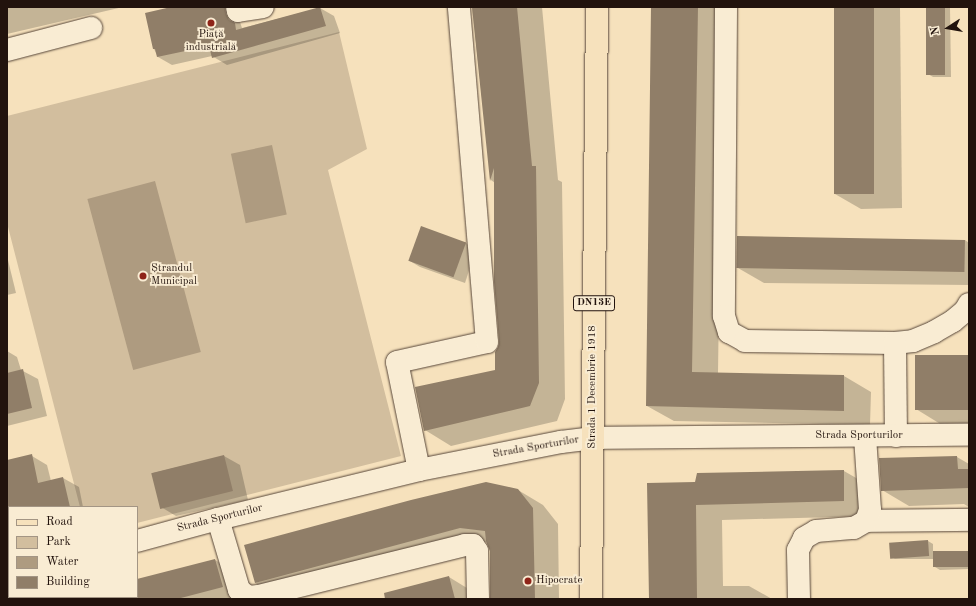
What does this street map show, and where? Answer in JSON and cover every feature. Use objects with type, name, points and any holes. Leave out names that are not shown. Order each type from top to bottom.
[{"type":"main road","name":"Strada 1 Decembrie 1918","points":[[591,599],[597,7]]},
{"type":"street","points":[[237,7],[238,11],[263,7]]},
{"type":"street","points":[[419,470],[396,362],[487,342],[459,7]]},
{"type":"street","points":[[726,7],[724,316],[729,332],[745,340],[895,343],[913,341],[953,322],[965,311],[969,304]]},
{"type":"street","points":[[7,50],[91,28]]},
{"type":"street","points":[[895,343],[896,436]]},
{"type":"street","name":"Strada Sporturilor","points":[[138,540],[218,518],[419,470],[562,442],[592,438],[969,435]]},
{"type":"street","points":[[865,436],[870,510],[866,521]]},
{"type":"street","points":[[218,518],[238,590],[247,598],[465,545],[473,545],[477,551],[478,599]]},
{"type":"street","points":[[799,599],[798,550],[804,538],[816,531],[854,528],[866,521],[969,520]]},
{"type":"green space","points":[[339,32],[367,149],[328,170],[401,456],[138,523],[138,506],[80,506],[7,223],[7,116]]},
{"type":"water","points":[[272,145],[287,214],[246,223],[231,154]]},
{"type":"water","name":"Ștrandul Municipal","points":[[155,181],[201,352],[133,370],[87,199]]},
{"type":"building","points":[[171,7],[225,7],[229,20],[235,23],[236,30],[320,7],[326,26],[212,58],[209,46],[157,57],[155,49],[153,49],[145,13]]},
{"type":"building","points":[[472,7],[517,7],[532,166],[536,166],[539,383],[530,406],[424,431],[415,387],[495,370],[495,352],[499,341],[494,282],[494,168],[490,181]]},
{"type":"building","points":[[651,7],[698,7],[692,372],[844,375],[844,411],[646,406]]},
{"type":"building","points":[[834,7],[874,7],[874,194],[834,194]]},
{"type":"building","points":[[926,7],[945,7],[945,75],[926,75]]},
{"type":"building","points":[[421,226],[466,242],[453,277],[408,261]]},
{"type":"building","points":[[737,236],[965,240],[964,272],[736,268]]},
{"type":"building","points":[[915,355],[969,355],[969,410],[915,410]]},
{"type":"building","points":[[23,369],[32,408],[7,414],[7,373]]},
{"type":"building","points":[[32,454],[38,483],[63,477],[70,506],[7,507],[7,460]]},
{"type":"building","points":[[224,455],[233,491],[160,509],[151,473]]},
{"type":"building","points":[[957,456],[958,469],[969,469],[969,488],[881,491],[879,458]]},
{"type":"building","points":[[844,470],[844,501],[696,505],[697,599],[649,599],[647,483],[695,482],[697,473]]},
{"type":"building","points":[[486,482],[518,489],[533,508],[535,599],[490,599],[490,551],[486,541],[485,531],[460,528],[255,583],[244,545],[411,500]]},
{"type":"building","points":[[928,540],[929,556],[890,559],[889,543]]},
{"type":"building","points":[[933,551],[969,551],[969,567],[933,567]]},
{"type":"building","points":[[215,559],[223,587],[177,599],[137,599],[138,579]]},
{"type":"building","points":[[449,576],[455,599],[385,599],[384,593]]},
{"type":"place","name":"Piață industrială","points":[[211,23]]},
{"type":"place","name":"Ștrandul Municipal","points":[[143,276]]},
{"type":"place","name":"Hipocrate","points":[[528,581]]}]
